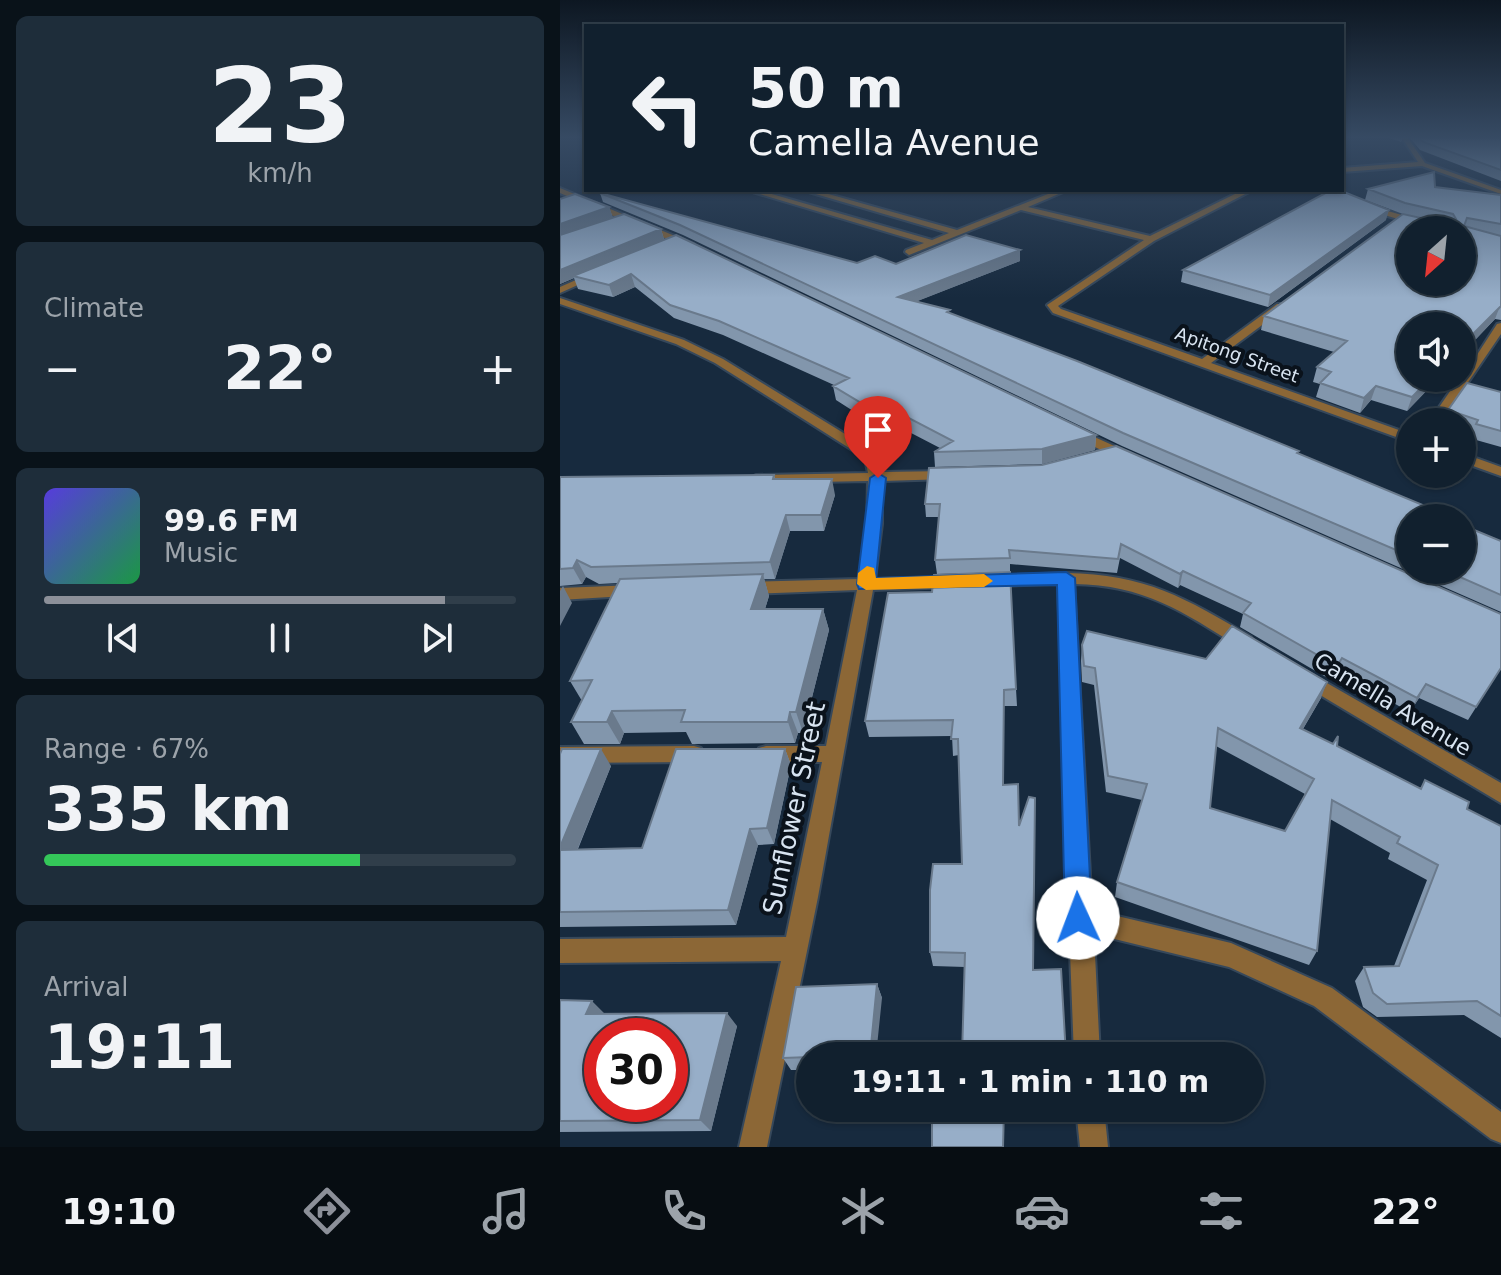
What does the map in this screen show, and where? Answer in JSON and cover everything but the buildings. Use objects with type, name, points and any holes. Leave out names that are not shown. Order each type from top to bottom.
[{"type":"street","points":[[757,192],[933,243]]},
{"type":"street","points":[[813,192],[958,233]]},
{"type":"street","points":[[909,252],[1059,192]]},
{"type":"street","points":[[1022,208],[1151,239],[1245,192]]},
{"type":"street","points":[[564,195],[629,218],[707,254]]},
{"type":"street","points":[[1354,202],[1396,218]]},
{"type":"street","points":[[615,223],[629,218]]},
{"type":"street","points":[[1386,228],[1396,220]]},
{"type":"street","name":"Apitong Street","points":[[1151,239],[1052,305],[1057,311],[1396,433]]},
{"type":"street","points":[[666,246],[679,240]]},
{"type":"street","points":[[560,290],[600,273]]},
{"type":"street","points":[[1205,362],[1289,300]]},
{"type":"street","points":[[560,301],[645,328],[719,361],[863,450],[871,456],[878,478]]},
{"type":"street","points":[[1445,408],[1501,326]]},
{"type":"street","points":[[1060,425],[1144,465]]},
{"type":"street","points":[[1088,460],[1116,452]]},
{"type":"street","points":[[1476,462],[1501,472]]},
{"type":"street","points":[[735,479],[965,475]]},
{"type":"street","name":"Sunflower Street","points":[[753,1147],[835,754],[866,584],[878,478]]},
{"type":"street","points":[[1066,578],[1078,918],[1086,1042]]},
{"type":"street","points":[[728,588],[1066,578],[1139,586],[1172,598],[1254,647]]},
{"type":"street","points":[[560,594],[652,591]]},
{"type":"street","name":"Camella Avenue","points":[[1295,672],[1501,794]]},
{"type":"street","points":[[560,755],[713,754]]},
{"type":"street","points":[[743,754],[835,754]]},
{"type":"street","points":[[1078,918],[1231,955],[1323,997],[1501,1129]]},
{"type":"street","points":[[560,951],[793,949]]},
{"type":"street","points":[[1091,1122],[1094,1147]]},
{"type":"slow traffic","points":[[867,573],[866,584],[984,581]]},
{"type":"route","points":[[878,478],[866,584],[1066,578],[1078,918]]}]
